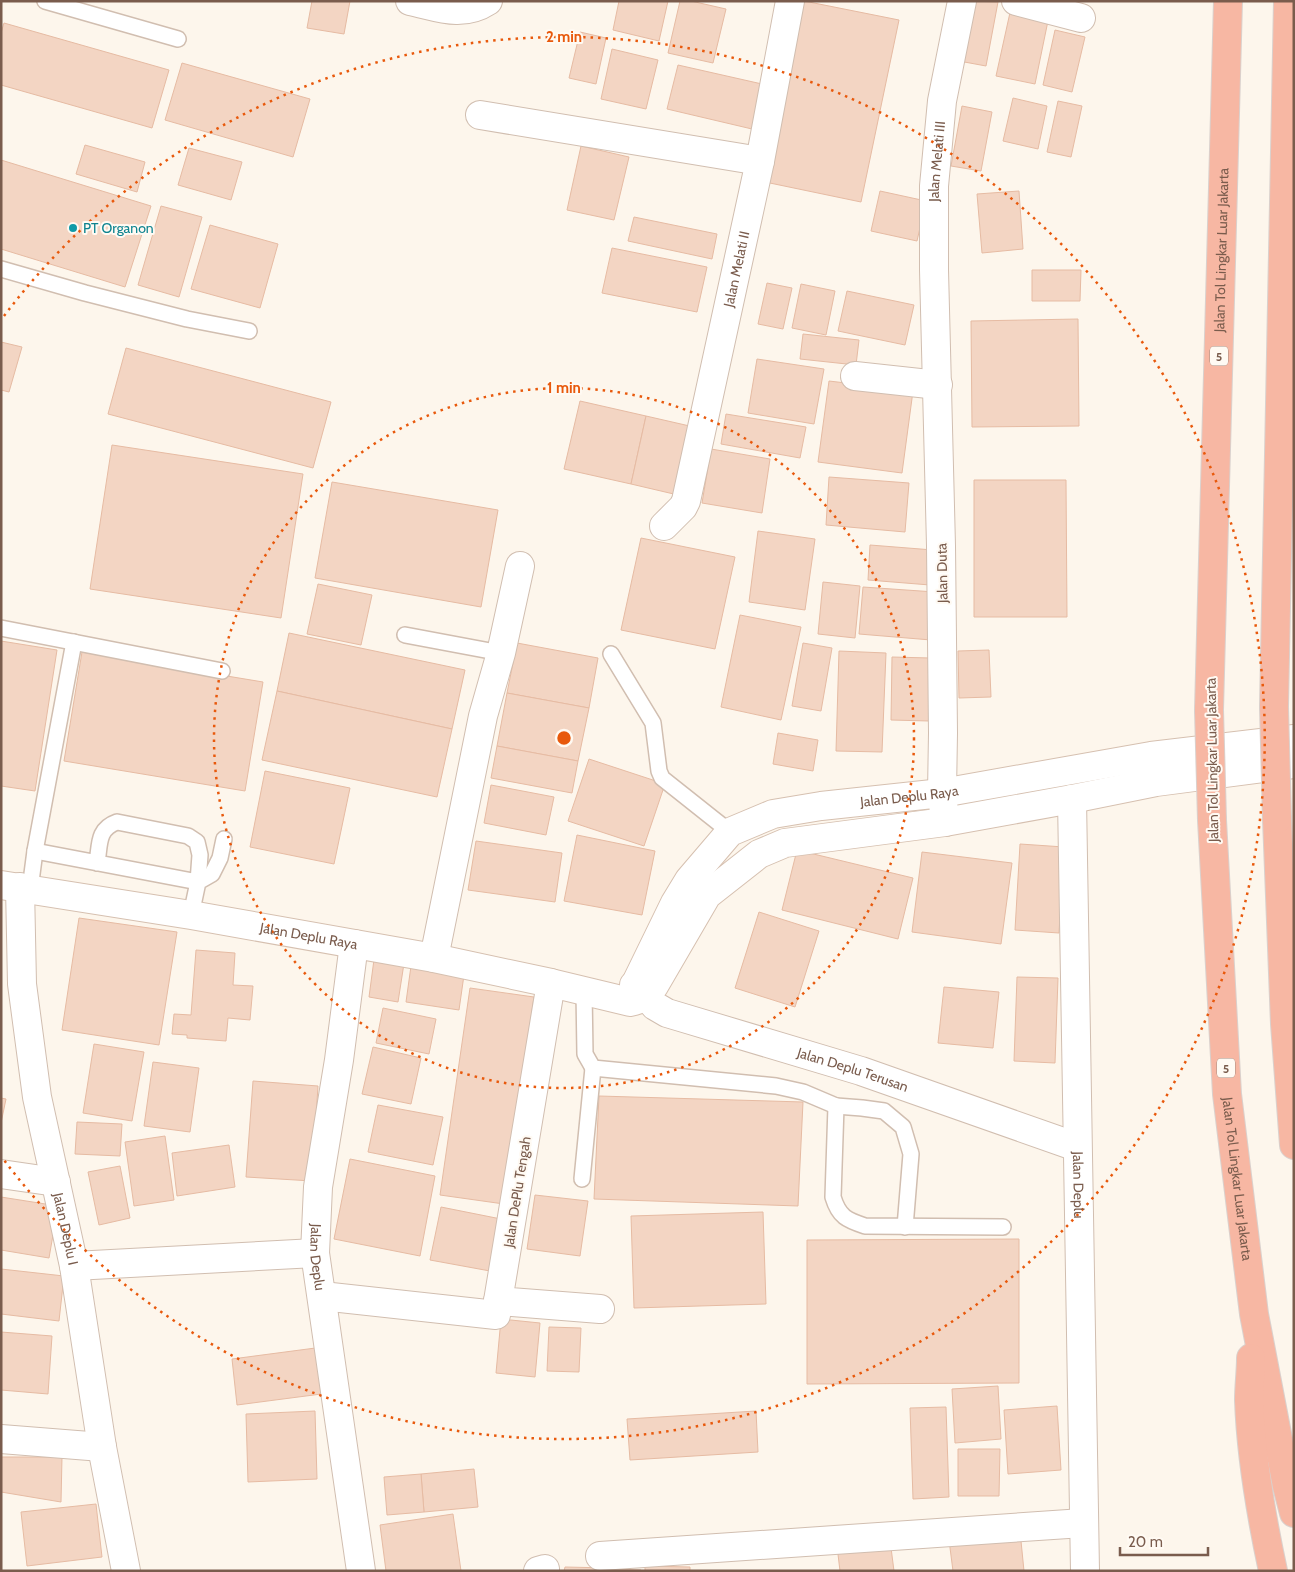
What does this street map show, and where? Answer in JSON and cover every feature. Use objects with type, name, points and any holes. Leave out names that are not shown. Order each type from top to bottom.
[{"type":"highway","name":"Jalan Tol Lingkar Luar Jakarta","points":[[1228,1],[1209,710],[1212,820],[1228,1094],[1254,1314],[1287,1486],[1294,1513]]},
{"type":"highway","points":[[1288,1],[1274,707],[1285,1024],[1294,1144]]},
{"type":"highway","points":[[1254,1314],[1249,1399],[1252,1447],[1273,1571]]},
{"type":"street","points":[[410,1],[456,12],[470,10],[488,1]]},
{"type":"street","name":"Jalan Melati II","points":[[664,526],[684,507],[686,501],[760,161],[790,1]]},
{"type":"street","name":"Jalan Melati III","points":[[936,324],[934,186],[942,101],[962,1]]},
{"type":"street","points":[[1016,1],[1081,18]]},
{"type":"street","points":[[480,114],[760,161]]},
{"type":"street","name":"Jalan Duta","points":[[936,324],[942,596],[942,793],[945,822]]},
{"type":"street","points":[[855,376],[938,385]]},
{"type":"street","points":[[434,958],[483,716],[501,653],[520,566]]},
{"type":"street","name":"Jalan Deplu Raya","points":[[698,888],[730,832],[773,814],[821,806],[942,793],[1151,756],[1294,739]]},
{"type":"street","name":"Jalan Deplu Raya","points":[[17,887],[191,915],[434,958],[584,991],[633,992],[675,903],[759,854],[784,843],[945,822],[1156,782],[1294,764]]},
{"type":"street","name":"Jalan Deplu","points":[[1072,799],[1084,1571]]},
{"type":"street","name":"Jalan Deplu I","points":[[17,887],[22,984],[37,1097],[74,1266],[102,1447],[126,1571]]},
{"type":"street","name":"Jalan Deplu","points":[[354,944],[339,1060],[318,1187],[315,1253],[360,1571]]},
{"type":"street","name":"Jalan DePlu Tengah","points":[[498,1301],[551,983]]},
{"type":"street","name":"Jalan Deplu Terusan","points":[[633,992],[667,1013],[861,1071],[1077,1147]]},
{"type":"street","points":[[1,1174],[56,1182]]},
{"type":"street","points":[[74,1266],[315,1253]]},
{"type":"street","points":[[322,1296],[496,1316],[498,1301],[600,1308]]},
{"type":"street","points":[[1,1439],[102,1447]]},
{"type":"street","points":[[600,1556],[1083,1523]]},
{"type":"lane","points":[[45,1],[178,39]]},
{"type":"lane","points":[[1,269],[187,319],[249,331]]},
{"type":"lane","points":[[1,628],[222,671]]},
{"type":"lane","points":[[405,635],[501,653]]},
{"type":"lane","points":[[17,887],[35,851],[74,642]]},
{"type":"lane","points":[[611,654],[653,723],[659,771],[662,778],[730,832]]},
{"type":"lane","points":[[96,864],[101,835],[107,826],[117,822],[188,836],[197,842],[200,856],[198,882],[191,915]]},
{"type":"lane","points":[[35,851],[198,882],[212,874],[220,858],[224,839]]},
{"type":"lane","points":[[582,1179],[593,1068],[585,1054],[584,991]]},
{"type":"lane","points":[[593,1068],[776,1086],[803,1092],[836,1106],[884,1111],[904,1127],[911,1154],[905,1227]]},
{"type":"lane","points":[[836,1106],[833,1198],[836,1208],[847,1220],[865,1226],[1003,1227]]},
{"type":"building","points":[[312,1],[350,1],[344,34],[307,28]]},
{"type":"building","points":[[619,1],[668,1],[659,41],[613,30]]},
{"type":"building","points":[[680,1],[691,1],[726,9],[713,63],[668,53]]},
{"type":"building","points":[[804,1],[899,20],[861,202],[765,182]]},
{"type":"building","points":[[970,1],[998,2],[986,66],[959,61]]},
{"type":"building","points":[[1011,8],[1049,16],[1035,84],[996,76]]},
{"type":"building","points":[[4,23],[169,70],[152,128],[1,85],[1,33]]},
{"type":"building","points":[[1055,30],[1085,37],[1072,92],[1043,85]]},
{"type":"building","points":[[580,32],[606,38],[596,84],[569,78]]},
{"type":"building","points":[[612,49],[658,60],[646,109],[601,99]]},
{"type":"building","points":[[182,63],[310,99],[293,157],[165,120]]},
{"type":"building","points":[[678,65],[762,84],[752,129],[667,109]]},
{"type":"building","points":[[1013,98],[1047,106],[1038,149],[1003,141]]},
{"type":"building","points":[[1058,101],[1082,106],[1071,157],[1047,152]]},
{"type":"building","points":[[962,106],[992,112],[981,171],[951,166]]},
{"type":"building","points":[[85,145],[145,162],[137,192],[76,174]]},
{"type":"building","points":[[581,146],[629,157],[614,220],[567,210]]},
{"type":"building","points":[[189,148],[242,162],[231,200],[178,185]]},
{"type":"building","name":"PT Organon","points":[[1,160],[151,206],[125,287],[1,249]]},
{"type":"building","points":[[880,191],[926,201],[917,241],[871,231]]},
{"type":"building","points":[[1019,191],[1023,249],[982,253],[977,194]]},
{"type":"building","points":[[161,206],[202,217],[179,297],[138,285]]},
{"type":"building","points":[[634,217],[717,234],[712,259],[628,241]]},
{"type":"building","points":[[210,225],[278,244],[260,308],[191,289]]},
{"type":"building","points":[[612,248],[707,267],[697,312],[602,293]]},
{"type":"building","points":[[1032,270],[1081,270],[1080,301],[1032,301]]},
{"type":"building","points":[[767,283],[792,288],[783,329],[758,324]]},
{"type":"building","points":[[801,284],[835,291],[826,335],[792,328]]},
{"type":"building","points":[[847,291],[914,305],[905,345],[838,331]]},
{"type":"building","points":[[1078,319],[1079,426],[972,427],[971,321]]},
{"type":"building","points":[[803,334],[859,340],[856,365],[800,359]]},
{"type":"building","points":[[1,342],[22,347],[9,392],[1,390]]},
{"type":"building","points":[[126,348],[331,402],[313,468],[108,414]]},
{"type":"building","points":[[757,359],[824,369],[814,424],[748,413]]},
{"type":"building","points":[[829,381],[913,391],[902,473],[818,462]]},
{"type":"building","points":[[580,401],[646,416],[631,484],[564,469]]},
{"type":"building","points":[[726,414],[806,427],[800,458],[721,444]]},
{"type":"building","points":[[646,416],[694,427],[678,495],[631,484]]},
{"type":"building","points":[[112,445],[303,474],[281,618],[90,589]]},
{"type":"building","points":[[711,449],[770,459],[762,513],[702,503]]},
{"type":"building","points":[[829,477],[909,483],[905,532],[826,525]]},
{"type":"building","points":[[974,480],[1066,480],[1067,617],[974,617]]},
{"type":"building","points":[[332,482],[498,510],[481,607],[315,578]]},
{"type":"building","points":[[758,531],[815,539],[805,610],[749,602]]},
{"type":"building","points":[[641,538],[735,557],[715,649],[621,630]]},
{"type":"building","points":[[870,545],[933,550],[930,585],[868,580]]},
{"type":"building","points":[[823,582],[860,586],[855,638],[818,634]]},
{"type":"building","points":[[318,584],[372,595],[361,645],[307,634]]},
{"type":"building","points":[[863,587],[935,592],[931,640],[859,634]]},
{"type":"building","points":[[740,615],[801,627],[781,720],[721,707]]},
{"type":"building","points":[[289,633],[465,670],[452,729],[277,691]]},
{"type":"building","points":[[1,641],[57,650],[35,791],[1,786]]},
{"type":"building","points":[[517,643],[598,658],[589,708],[507,693]]},
{"type":"building","points":[[803,643],[832,648],[821,711],[792,706]]},
{"type":"building","points":[[989,650],[991,697],[959,698],[958,651]]},
{"type":"building","points":[[839,651],[886,653],[882,752],[836,751]]},
{"type":"building","points":[[82,652],[263,682],[245,791],[64,761]]},
{"type":"building","points":[[892,657],[930,658],[929,721],[891,720]]},
{"type":"building","points":[[277,691],[452,729],[437,797],[262,760]]},
{"type":"building","points":[[507,693],[589,708],[578,761],[497,746]]},
{"type":"building","points":[[778,733],[818,740],[813,771],[773,764]]},
{"type":"building","points":[[497,746],[578,761],[572,793],[491,778]]},
{"type":"building","points":[[589,759],[665,784],[644,846],[568,821]]},
{"type":"building","points":[[265,771],[350,788],[334,864],[250,847]]},
{"type":"building","points":[[491,785],[554,797],[546,835],[484,823]]},
{"type":"building","points":[[577,835],[655,851],[642,915],[564,901]]},
{"type":"building","points":[[476,841],[562,853],[555,902],[468,890]]},
{"type":"building","points":[[1020,844],[1064,847],[1059,933],[1015,930]]},
{"type":"building","points":[[797,850],[913,878],[898,939],[782,910]]},
{"type":"building","points":[[922,852],[1012,863],[1001,944],[912,932]]},
{"type":"building","points":[[759,912],[819,931],[795,1007],[735,988]]},
{"type":"building","points":[[79,918],[177,932],[159,1045],[62,1030]]},
{"type":"building","points":[[196,950],[235,953],[233,985],[253,986],[250,1020],[228,1018],[226,1041],[187,1038],[187,1035],[172,1034],[174,1014],[191,1015]]},
{"type":"building","points":[[375,952],[405,957],[398,1002],[369,997]]},
{"type":"building","points":[[411,966],[464,975],[459,1010],[406,1002]]},
{"type":"building","points":[[1017,977],[1058,978],[1055,1063],[1014,1061]]},
{"type":"building","points":[[944,987],[999,992],[993,1048],[938,1043]]},
{"type":"building","points":[[470,988],[534,997],[504,1204],[440,1195]]},
{"type":"building","points":[[383,1008],[436,1019],[429,1054],[376,1043]]},
{"type":"building","points":[[94,1044],[144,1052],[132,1121],[83,1113]]},
{"type":"building","points":[[373,1047],[421,1058],[411,1104],[362,1094]]},
{"type":"building","points":[[153,1062],[199,1068],[190,1132],[144,1126]]},
{"type":"building","points":[[253,1081],[318,1086],[312,1181],[246,1177]]},
{"type":"building","points":[[599,1096],[803,1102],[798,1206],[594,1199]]},
{"type":"building","points":[[1,1098],[6,1099],[1,1123]]},
{"type":"building","points":[[378,1105],[443,1117],[433,1165],[368,1152]]},
{"type":"building","points":[[77,1122],[122,1124],[120,1156],[75,1154]]},
{"type":"building","points":[[165,1136],[174,1200],[134,1206],[125,1142]]},
{"type":"building","points":[[229,1145],[235,1187],[177,1196],[172,1153]]},
{"type":"building","points":[[350,1159],[435,1176],[420,1256],[334,1239]]},
{"type":"building","points":[[120,1166],[130,1218],[99,1225],[88,1172]]},
{"type":"building","points":[[535,1195],[588,1201],[580,1256],[527,1249]]},
{"type":"building","points":[[1,1197],[58,1206],[49,1258],[1,1250]]},
{"type":"building","points":[[441,1207],[501,1219],[490,1271],[430,1260]]},
{"type":"building","points":[[763,1212],[766,1304],[634,1308],[631,1216]]},
{"type":"building","points":[[1019,1239],[1019,1383],[807,1384],[807,1240]]},
{"type":"building","points":[[1,1269],[64,1276],[59,1321],[1,1314]]},
{"type":"building","points":[[501,1319],[540,1323],[535,1377],[496,1373]]},
{"type":"building","points":[[549,1327],[581,1328],[579,1372],[547,1371]]},
{"type":"building","points":[[1,1332],[52,1336],[48,1394],[1,1390]]},
{"type":"building","points":[[323,1347],[329,1393],[237,1405],[232,1359]]},
{"type":"building","points":[[998,1386],[1001,1439],[955,1443],[952,1389]]},
{"type":"building","points":[[1057,1406],[1061,1470],[1008,1474],[1004,1410]]},
{"type":"building","points":[[946,1407],[949,1497],[913,1499],[910,1408]]},
{"type":"building","points":[[315,1411],[317,1479],[248,1482],[246,1414]]},
{"type":"building","points":[[756,1411],[758,1452],[630,1460],[627,1419]]},
{"type":"building","points":[[958,1449],[1000,1449],[999,1496],[958,1496]]},
{"type":"building","points":[[1,1457],[62,1457],[61,1502],[1,1492]]},
{"type":"building","points":[[474,1469],[478,1507],[424,1512],[421,1474]]},
{"type":"building","points":[[421,1474],[424,1512],[387,1515],[384,1477]]},
{"type":"building","points":[[96,1504],[102,1557],[27,1566],[21,1512]]},
{"type":"building","points":[[453,1514],[461,1571],[386,1571],[380,1525]]},
{"type":"building","points":[[1020,1531],[1024,1571],[953,1571],[949,1540]]},
{"type":"building","points":[[890,1540],[894,1571],[840,1571],[837,1546]]},
{"type":"building","points":[[645,1566],[690,1567],[690,1571],[645,1571]]},
{"type":"building","points":[[565,1567],[609,1568],[609,1571],[564,1571]]},
{"type":"building","points":[[612,1569],[641,1570],[641,1571],[612,1571]]},
{"type":"place","name":"PT Organon","points":[[73,228]]}]
